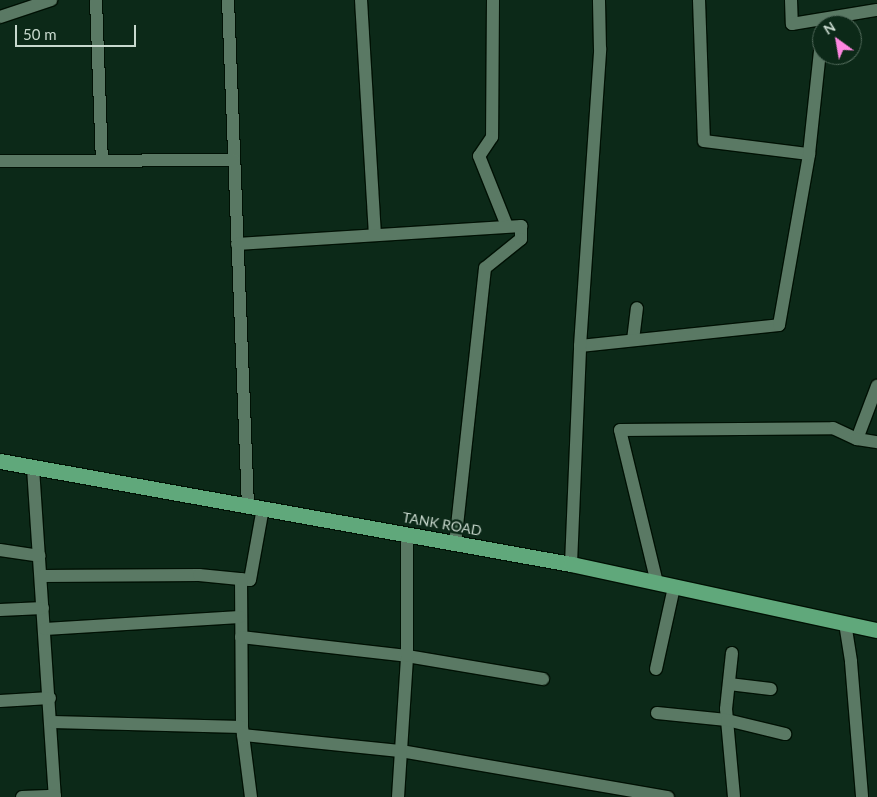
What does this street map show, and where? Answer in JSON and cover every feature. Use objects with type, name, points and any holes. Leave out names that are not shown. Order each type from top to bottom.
[{"type":"highway","name":"TANK ROAD","points":[[0,461],[571,564],[877,630]]},
{"type":"street","points":[[0,16],[52,0]]},
{"type":"street","points":[[96,0],[102,160]]},
{"type":"street","points":[[41,576],[199,575],[250,580],[256,507],[238,244],[228,0]]},
{"type":"street","points":[[361,0],[375,234]]},
{"type":"street","points":[[493,0],[492,137],[479,156],[507,226]]},
{"type":"street","points":[[571,564],[580,346],[600,49],[599,0]]},
{"type":"street","points":[[699,0],[704,141],[809,154]]},
{"type":"street","points":[[791,0],[792,24],[812,23]]},
{"type":"street","points":[[854,15],[877,10]]},
{"type":"street","points":[[580,346],[778,325],[809,154],[818,65]]},
{"type":"street","points":[[0,161],[234,160]]},
{"type":"street","points":[[238,244],[521,226],[521,239],[485,268],[456,543]]},
{"type":"street","points":[[634,340],[637,308]]},
{"type":"street","points":[[857,439],[877,386]]},
{"type":"street","points":[[657,583],[620,430],[833,428],[857,439],[877,442]]},
{"type":"street","points":[[22,797],[55,796],[52,722],[33,468]]},
{"type":"street","points":[[398,797],[407,656],[407,534]]},
{"type":"street","points":[[0,550],[40,556]]},
{"type":"street","points":[[241,579],[243,731],[251,797]]},
{"type":"street","points":[[656,669],[674,587]]},
{"type":"street","points":[[0,610],[44,608]]},
{"type":"street","points":[[45,629],[240,616]]},
{"type":"street","points":[[845,623],[851,662],[862,797]]},
{"type":"street","points":[[242,637],[407,656],[543,679]]},
{"type":"street","points":[[732,653],[727,720],[734,797]]},
{"type":"street","points":[[729,684],[771,689]]},
{"type":"street","points":[[0,701],[50,698]]},
{"type":"street","points":[[658,713],[727,720],[785,734]]},
{"type":"street","points":[[52,722],[243,731],[401,751],[582,784],[668,797]]},
{"type":"street","points":[[582,784],[582,797]]}]
